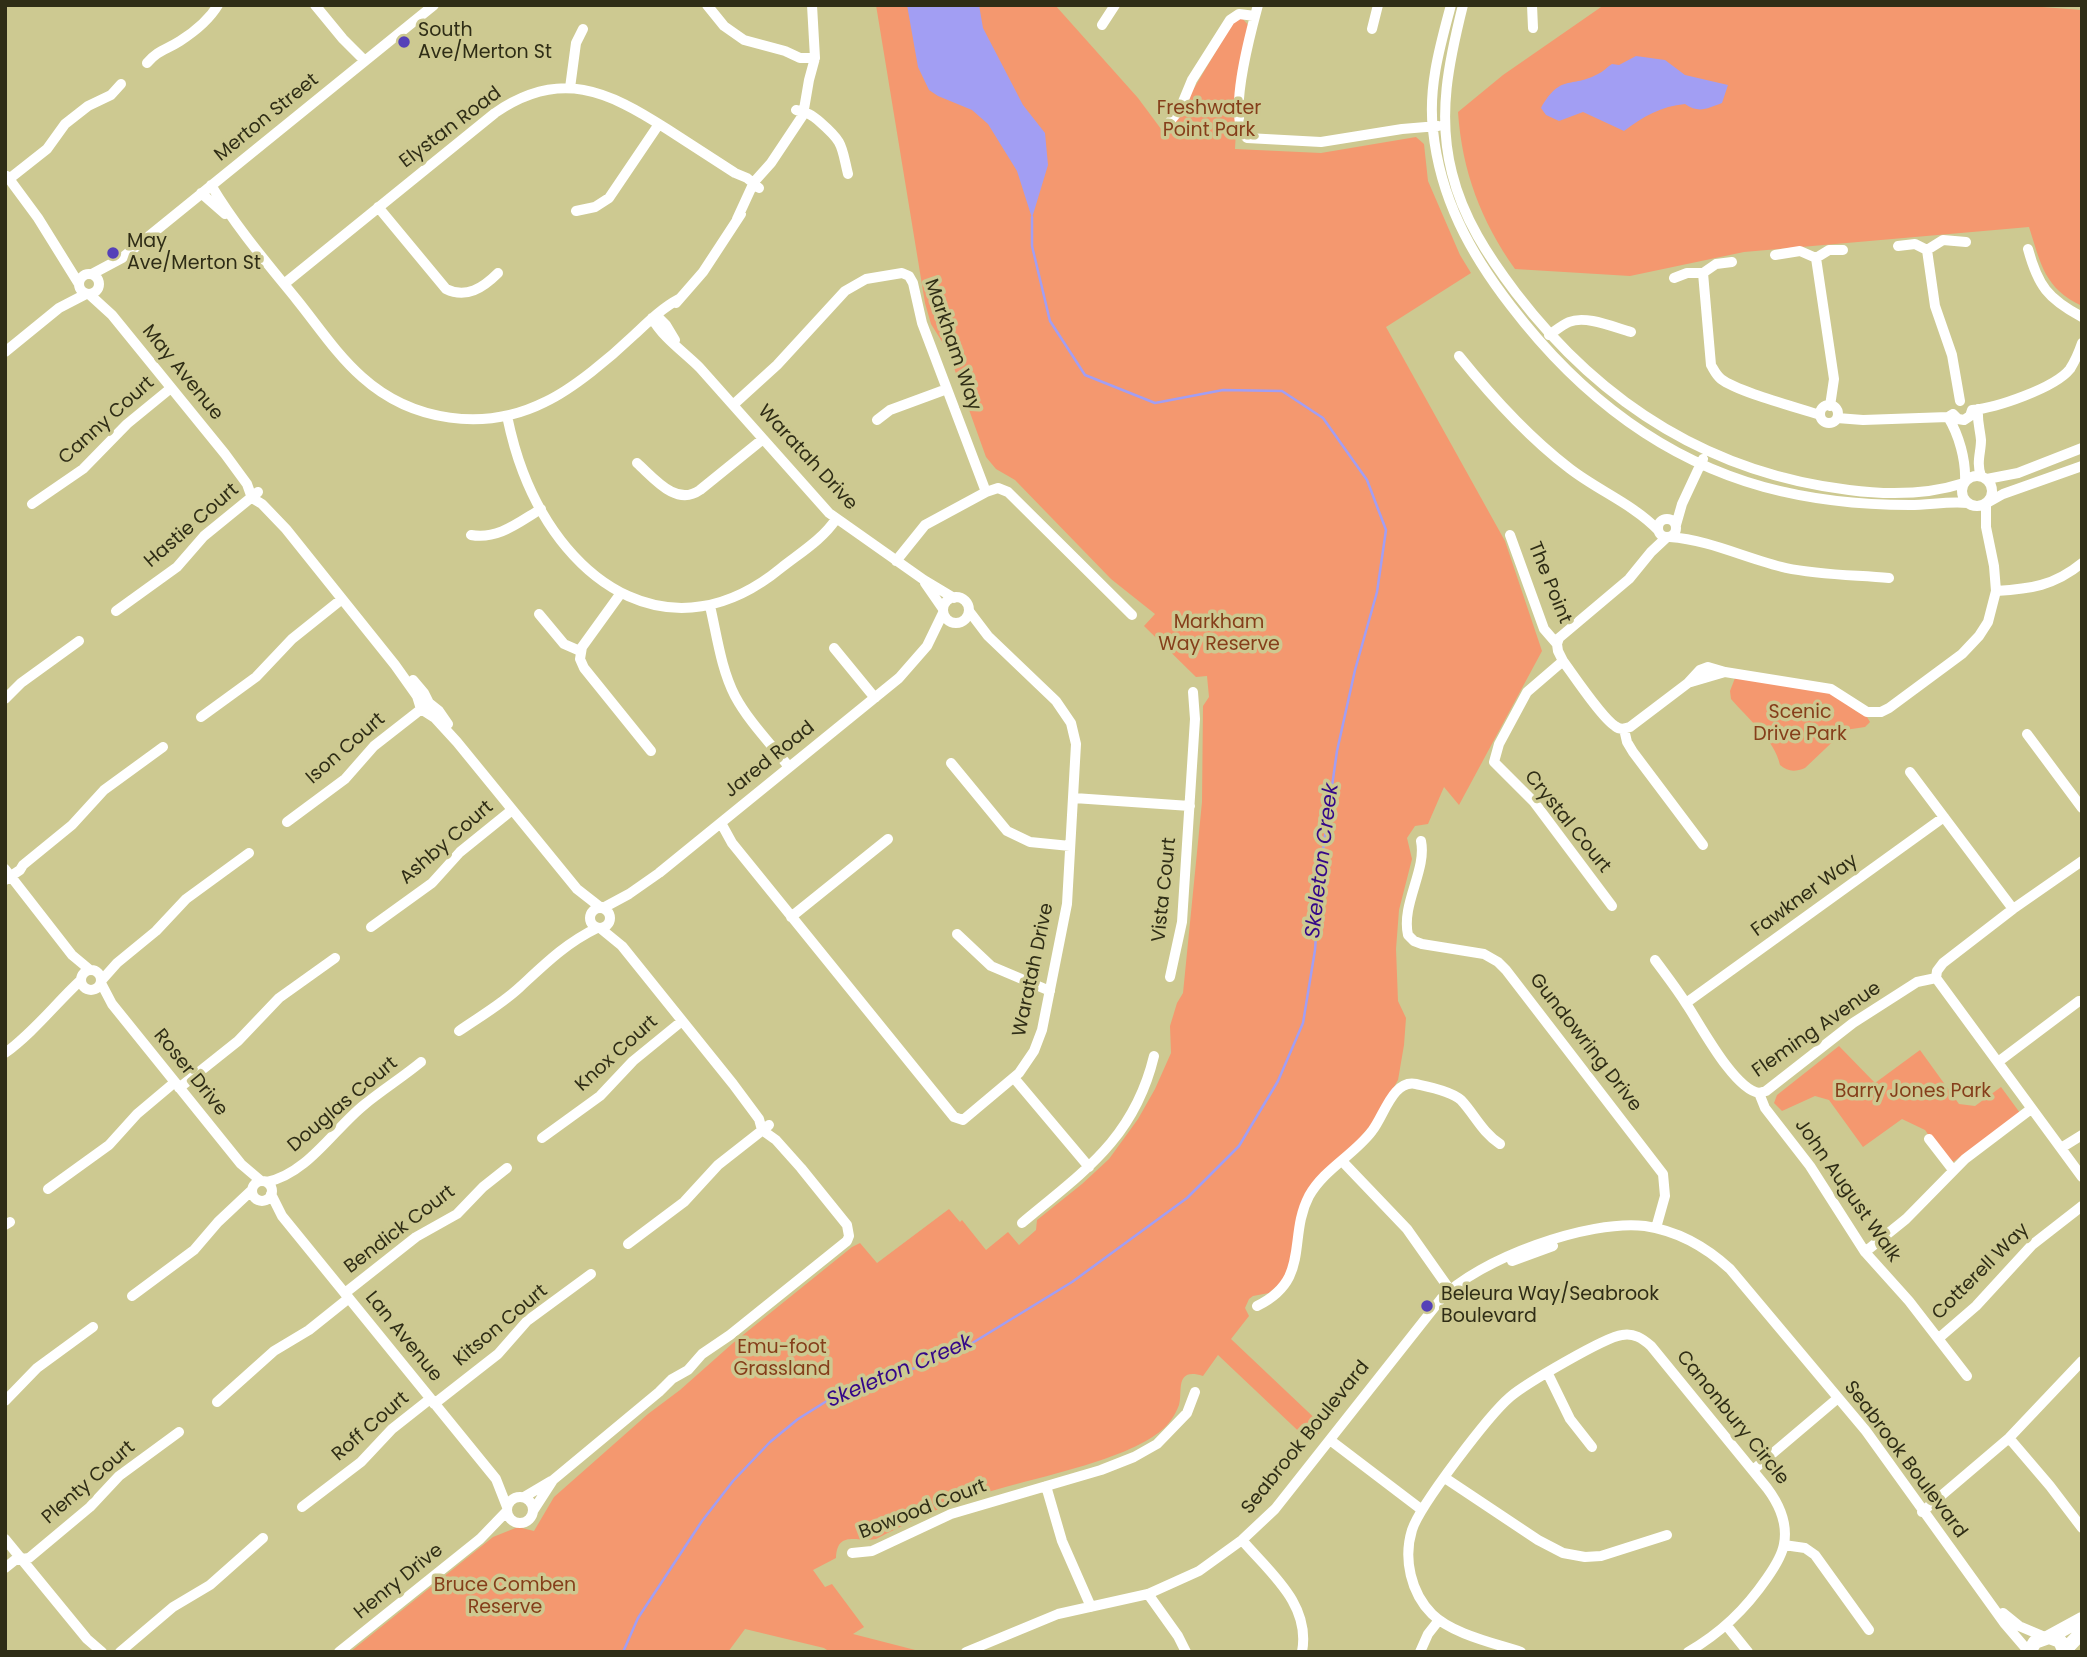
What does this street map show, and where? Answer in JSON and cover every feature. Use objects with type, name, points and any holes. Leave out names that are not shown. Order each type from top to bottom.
[{"type":"main road","points":[[2029,1652],[2035,1642],[2082,1619]]},
{"type":"main road","points":[[2047,1637],[2060,1641],[2065,1651],[2082,1632]]},
{"type":"street","points":[[146,63],[158,51],[179,41],[208,19],[218,5]]},
{"type":"street","points":[[315,5],[361,64]]},
{"type":"street","name":"Merton Street","points":[[99,286],[122,258],[434,5]]},
{"type":"street","points":[[708,5],[724,26],[744,40],[810,57]]},
{"type":"street","points":[[211,185],[235,223],[352,368],[386,396],[441,417],[481,419],[507,416],[556,396],[656,319],[679,299],[703,272],[801,113],[808,86],[814,34],[812,5]]},
{"type":"street","points":[[1102,25],[1115,5]]},
{"type":"street","points":[[1372,29],[1378,5]]},
{"type":"street","points":[[1451,5],[1435,70],[1432,127],[1444,186],[1460,229],[1485,272],[1521,320],[1558,363],[1602,403],[1654,440],[1700,464],[1763,486],[1830,500],[1913,505],[1945,502],[1979,506],[2003,494],[2082,466]]},
{"type":"street","points":[[1463,5],[1447,73],[1445,126],[1451,171],[1459,196],[1478,239],[1500,273],[1549,335],[1580,367],[1617,398],[1659,426],[1706,450],[1767,474],[1828,488],[1869,493],[1943,490],[1965,482],[1972,476],[2018,473],[2082,448]]},
{"type":"street","points":[[1532,5],[1533,28]]},
{"type":"street","points":[[1168,124],[1180,109],[1192,80],[1230,20],[1239,14],[1256,11],[1241,74],[1240,126],[1247,138],[1321,142],[1445,126]]},
{"type":"street","points":[[570,88],[576,43],[583,29]]},
{"type":"street","points":[[7,176],[47,149],[65,124],[88,106],[111,95],[121,84]]},
{"type":"street","name":"Elystan Road","points":[[284,284],[505,106],[539,92],[570,88],[617,99],[755,186]]},
{"type":"street","points":[[801,113],[820,122],[838,138],[848,174]]},
{"type":"street","points":[[576,211],[596,207],[609,198],[659,124]]},
{"type":"street","name":"May Avenue","points":[[7,176],[83,290],[112,315],[225,454],[262,504],[286,529],[395,665],[421,688],[425,706],[439,711],[457,742],[596,911]]},
{"type":"street","points":[[201,194],[235,223]]},
{"type":"street","points":[[378,208],[446,289],[462,294],[472,292],[498,273]]},
{"type":"street","points":[[1927,250],[1943,240],[1966,242]]},
{"type":"street","points":[[1898,246],[1915,244],[1927,250]]},
{"type":"street","points":[[1816,258],[1829,250],[1843,250]]},
{"type":"street","points":[[1927,250],[1935,306],[1952,355],[1960,401]]},
{"type":"street","points":[[2028,250],[2035,274],[2042,286],[2057,303],[2082,317]]},
{"type":"street","points":[[1775,255],[1800,251],[1816,258]]},
{"type":"street","points":[[63,257],[97,277],[99,286],[94,293],[83,290]]},
{"type":"street","name":"Merton Street","points":[[90,274],[122,258]]},
{"type":"street","points":[[1816,258],[1834,379],[1830,406]]},
{"type":"street","points":[[1674,278],[1687,273],[1703,273],[1716,264],[1732,262]]},
{"type":"street","name":"Markham Way","points":[[733,405],[777,365],[845,290],[866,279],[895,273],[906,275],[913,283],[919,314],[986,492]]},
{"type":"street","points":[[1703,273],[1711,365],[1716,374],[1743,389],[1820,415]]},
{"type":"street","points":[[83,290],[82,277],[90,274]]},
{"type":"street","name":"May Avenue","points":[[99,286],[112,315]]},
{"type":"street","points":[[5,352],[83,290]]},
{"type":"street","name":"Waratah Drive","points":[[656,319],[836,519],[923,580],[954,598]]},
{"type":"street","points":[[1549,335],[1566,323],[1577,320],[1631,332]]},
{"type":"street","points":[[1837,418],[1835,409],[1830,406],[1824,407],[1820,415],[1822,421],[1827,423],[1837,418],[1863,421],[1950,416],[1964,420],[1975,410],[2038,389],[2063,376],[2071,368],[2082,343]]},
{"type":"street","points":[[1459,356],[1492,397],[1546,449],[1588,482],[1644,517],[1730,553],[1785,568],[1889,578]]},
{"type":"street","name":"Canny Court","points":[[32,504],[83,469],[127,424],[171,388]]},
{"type":"street","points":[[877,421],[890,411],[947,389]]},
{"type":"street","points":[[1703,845],[1633,752],[1624,729],[1688,683],[1725,672],[1831,689],[1862,710],[1881,712],[1954,660],[1974,642],[1991,614],[1996,591],[1986,527],[1987,503],[1993,491],[1977,463],[1980,437],[1975,410],[1960,401]]},
{"type":"street","points":[[1960,401],[1952,408],[1950,416],[1966,470],[1963,496],[1986,527]]},
{"type":"street","points":[[507,416],[523,472],[541,509],[577,558],[604,583],[621,593],[661,607],[681,609],[710,606],[734,598],[763,582],[826,532],[836,519]]},
{"type":"street","points":[[1959,442],[1969,432],[1975,432],[1980,437]]},
{"type":"street","points":[[637,463],[671,492],[681,496],[691,495],[763,439]]},
{"type":"street","points":[[1557,644],[1559,638],[1629,579],[1651,552],[1682,504],[1706,450]]},
{"type":"street","points":[[896,561],[925,525],[998,488],[1008,492],[1132,615]]},
{"type":"street","name":"Hastie Court","points":[[116,611],[177,566],[204,536],[255,495]]},
{"type":"street","points":[[471,536],[483,538],[498,534],[541,509]]},
{"type":"street","name":"The Point","points":[[1510,535],[1545,629],[1557,644],[1563,661],[1611,723],[1624,729]]},
{"type":"street","points":[[1996,591],[2031,589],[2065,577],[2082,563]]},
{"type":"street","name":"Waratah Drive","points":[[923,580],[943,611]]},
{"type":"street","points":[[621,593],[580,651],[580,659],[584,668],[651,751]]},
{"type":"street","points":[[954,598],[965,601],[969,611],[966,618],[959,623],[946,619],[943,611],[948,600],[954,598]]},
{"type":"street","points":[[201,717],[256,677],[292,639],[342,599]]},
{"type":"street","points":[[710,606],[725,672],[735,695],[789,767]]},
{"type":"street","name":"Jared Road","points":[[928,646],[943,611]]},
{"type":"street","name":"Waratah Drive","points":[[718,825],[954,1117],[958,1120],[967,1117],[1014,1078],[1034,1051],[1050,991],[1067,904],[1076,744],[1071,723],[1056,701],[988,636],[969,611]]},
{"type":"street","points":[[540,614],[564,644],[580,651]]},
{"type":"street","name":"Waratah Drive","points":[[959,623],[988,636]]},
{"type":"street","name":"Jared Road","points":[[596,911],[629,894],[718,825],[905,673],[928,646],[959,623]]},
{"type":"street","points":[[5,699],[22,683],[79,641]]},
{"type":"street","points":[[834,648],[875,698]]},
{"type":"street","name":"Crystal Court","points":[[1563,661],[1527,692],[1499,744],[1494,762],[1534,802],[1612,906]]},
{"type":"street","name":"Vista Court","points":[[1170,977],[1182,922],[1195,719],[1193,692]]},
{"type":"street","name":"Ison Court","points":[[287,822],[345,779],[374,747],[425,706]]},
{"type":"street","points":[[2027,734],[2082,808]]},
{"type":"street","points":[[7,876],[72,825],[104,790],[163,747]]},
{"type":"street","points":[[951,762],[1007,831],[1030,842],[1070,845]]},
{"type":"street","points":[[1910,772],[2013,909]]},
{"type":"street","points":[[1074,798],[1190,806]]},
{"type":"street","name":"Ashby Court","points":[[371,928],[432,883],[460,852],[512,810]]},
{"type":"street","name":"Fawkner Way","points":[[1686,1003],[1944,817]]},
{"type":"street","points":[[792,917],[888,839]]},
{"type":"street","name":"Gundowring Drive","points":[[1421,841],[1422,853],[1410,898],[1407,928],[1412,940],[1483,954],[1491,957],[1506,971],[1664,1174],[1665,1196],[1656,1228]]},
{"type":"street","points":[[5,1053],[67,995],[117,963],[156,932],[194,892],[249,853]]},
{"type":"street","points":[[2082,861],[2013,909],[1943,963],[1936,978],[2082,1177]]},
{"type":"street","name":"Roser Drive","points":[[7,876],[262,1191]]},
{"type":"street","name":"Jared Road","points":[[604,924],[629,894]]},
{"type":"street","points":[[553,1480],[529,1520],[516,1522],[510,1518],[507,1509],[512,1500],[553,1480],[660,1392],[691,1375],[730,1335],[846,1241],[850,1233],[847,1224],[765,1127],[604,924],[590,922],[596,911]]},
{"type":"street","points":[[570,941],[604,924],[608,912],[596,911]]},
{"type":"street","points":[[459,1031],[519,988],[570,941],[596,911]]},
{"type":"street","points":[[957,934],[991,966],[1050,991]]},
{"type":"street","points":[[48,1189],[109,1145],[137,1114],[238,1041],[279,998],[335,958]]},
{"type":"street","name":"Fleming Avenue","points":[[1655,960],[1722,1059],[1748,1088],[1759,1093],[1766,1091],[1843,1031],[1910,986],[1921,980],[1936,978]]},
{"type":"street","points":[[1998,1062],[2079,1001]]},
{"type":"street","name":"Knox Court","points":[[542,1138],[600,1096],[633,1061],[682,1021]]},
{"type":"street","points":[[1022,1223],[1089,1167],[1126,1124],[1146,1087],[1154,1056]]},
{"type":"street","name":"Douglas Court","points":[[132,1296],[194,1250],[218,1222],[236,1207],[287,1174],[335,1135],[366,1103],[421,1062]]},
{"type":"street","points":[[1014,1078],[1089,1167]]},
{"type":"street","points":[[1257,1306],[1274,1296],[1286,1282],[1296,1260],[1307,1199],[1324,1176],[1372,1131],[1398,1088],[1404,1084],[1416,1084],[1455,1096],[1484,1132],[1500,1144]]},
{"type":"street","name":"John August Walk","points":[[1759,1093],[1765,1108],[1810,1166],[1865,1252],[1968,1376]]},
{"type":"street","points":[[1865,1252],[1906,1219],[1953,1170],[2031,1109]]},
{"type":"street","points":[[628,1244],[684,1202],[718,1166],[765,1127]]},
{"type":"street","points":[[2061,1148],[2082,1135]]},
{"type":"street","points":[[1929,1139],[1953,1170]]},
{"type":"street","points":[[1342,1161],[1407,1229],[1450,1290]]},
{"type":"street","name":"Bendick Court","points":[[217,1402],[274,1351],[309,1330],[416,1237],[457,1214],[483,1187],[507,1168]]},
{"type":"street","name":"Lan Avenue","points":[[262,1191],[496,1479],[522,1497]]},
{"type":"street","name":"Cotterell Way","points":[[1939,1338],[1976,1306],[2032,1245],[2082,1206]]},
{"type":"street","name":"Seabrook Boulevard","points":[[967,1652],[1058,1614],[1148,1594],[1199,1571],[1242,1540],[1275,1509],[1450,1290],[1466,1277],[1531,1247],[1621,1225],[1656,1228],[1693,1241],[1717,1257],[1742,1282],[1866,1431],[2005,1624],[2029,1652]]},
{"type":"street","name":"Kitson Court","points":[[432,1401],[498,1354],[527,1321],[591,1274]]},
{"type":"street","points":[[5,1401],[37,1368],[93,1327]]},
{"type":"street","name":"Canonbury Circle","points":[[1521,1652],[1468,1634],[1439,1619],[1420,1599],[1409,1568],[1410,1537],[1422,1510],[1507,1399],[1607,1339],[1624,1335],[1638,1336],[1651,1346],[1776,1499],[1781,1511],[1784,1545]]},
{"type":"street","points":[[1921,1509],[2009,1438],[2082,1361]]},
{"type":"street","points":[[1548,1374],[1570,1419],[1592,1447]]},
{"type":"street","name":"Bowood Court","points":[[852,1553],[872,1551],[951,1514],[1101,1470],[1144,1452],[1157,1444],[1188,1411],[1195,1392]]},
{"type":"street","points":[[1753,1470],[1838,1398]]},
{"type":"street","name":"Roff Court","points":[[302,1507],[361,1462],[392,1429],[432,1401]]},
{"type":"street","name":"Plenty Court","points":[[5,1568],[15,1560],[29,1558],[90,1507],[119,1476],[179,1432]]},
{"type":"street","points":[[2009,1438],[2082,1528]]},
{"type":"street","points":[[1329,1440],[1422,1510]]},
{"type":"street","points":[[1445,1478],[1538,1540],[1563,1553],[1585,1557],[1601,1556],[1667,1535]]},
{"type":"street","name":"Lan Avenue","points":[[496,1479],[507,1509]]},
{"type":"street","points":[[1046,1486],[1062,1541],[1091,1607]]},
{"type":"street","points":[[522,1497],[531,1503],[533,1511]]},
{"type":"street","name":"Henry Drive","points":[[339,1652],[480,1539],[507,1509]]},
{"type":"street","name":"Henry Drive","points":[[480,1539],[516,1522]]},
{"type":"street","points":[[113,1652],[124,1648],[173,1607],[210,1585],[263,1538]]},
{"type":"street","points":[[5,1539],[87,1639],[102,1652]]},
{"type":"street","points":[[1242,1540],[1290,1594],[1303,1629],[1302,1652]]},
{"type":"street","points":[[1688,1652],[1727,1626],[1762,1585],[1784,1545],[1805,1548],[1815,1555],[1869,1630]]},
{"type":"street","points":[[1148,1594],[1186,1652]]},
{"type":"street","name":"Seabrook Boulevard","points":[[1990,1601],[2019,1626],[2047,1637]]},
{"type":"street","points":[[1420,1652],[1439,1619]]},
{"type":"street","points":[[1727,1626],[1748,1652]]},
{"type":"street","points":[[87,1639],[93,1652]]},
{"type":"green space","points":[[876,5],[1055,5],[1138,98],[1164,133],[1174,130],[1174,122],[1234,21],[1242,18],[1249,26],[1239,74],[1235,149],[1321,153],[1416,137],[1424,144],[1428,181],[1460,255],[1471,273],[1386,327],[1505,541],[1542,651],[1459,805],[1444,787],[1428,824],[1415,826],[1407,838],[1412,859],[1399,910],[1396,949],[1398,1001],[1406,1018],[1398,1080],[1375,1120],[1352,1147],[1316,1179],[1290,1264],[1282,1281],[1269,1293],[1249,1299],[1245,1308],[1249,1316],[1231,1339],[1324,1427],[1311,1443],[1218,1355],[1203,1376],[1194,1374],[1184,1378],[1179,1405],[1173,1417],[1162,1430],[1143,1443],[1085,1465],[957,1502],[876,1539],[845,1540],[837,1549],[836,1558],[813,1570],[825,1587],[832,1584],[864,1627],[853,1634],[923,1652],[830,1652],[824,1648],[745,1629],[728,1652],[350,1652],[493,1537],[518,1527],[534,1531],[554,1497],[648,1414],[852,1247],[860,1243],[877,1263],[949,1209],[960,1222],[962,1220],[986,1250],[1008,1232],[1019,1245],[1036,1230],[1037,1220],[1109,1159],[1138,1119],[1171,1053],[1170,1026],[1183,993],[1202,802],[1203,706],[1209,697],[1207,676],[1196,677],[1144,626],[1155,614],[1111,579],[1015,480],[996,469],[986,457],[954,368],[931,324],[925,303]]},
{"type":"green space","points":[[1604,5],[2015,5],[2082,10],[2082,306],[2069,299],[2052,283],[2041,264],[2029,227],[1744,252],[1630,276],[1515,269],[1492,233],[1475,195],[1464,155],[1458,112],[1503,75]]},
{"type":"green space","name":"Scenic Drive Park","points":[[1735,678],[1841,697],[1870,722],[1865,727],[1845,730],[1805,768],[1789,770],[1780,765],[1767,738],[1731,699],[1730,691]]},
{"type":"green space","name":"Barry Jones Park","points":[[1839,1046],[1875,1083],[1920,1050],[1959,1104],[1975,1106],[2001,1087],[2020,1113],[1953,1162],[1936,1146],[1925,1130],[1902,1119],[1863,1147],[1829,1100],[1815,1096],[1782,1111],[1774,1103],[1777,1095]]},
{"type":"shaded area","points":[[907,5],[979,5],[983,28],[1023,105],[1045,133],[1048,165],[1032,218],[1017,171],[988,124],[972,110],[929,90],[918,67]]},
{"type":"shaded area","points":[[1636,56],[1665,60],[1685,75],[1728,85],[1722,103],[1704,109],[1695,109],[1685,104],[1668,107],[1645,117],[1624,131],[1583,112],[1559,121],[1546,115],[1541,108],[1560,86],[1588,78],[1612,64],[1619,65]]},
{"type":"waterway","name":"Skeleton Creek","points":[[623,1652],[638,1618],[702,1521],[733,1481],[770,1442],[798,1419],[830,1399],[956,1353],[1072,1282],[1187,1198],[1239,1146],[1278,1081],[1303,1023],[1315,950],[1321,864],[1337,751],[1355,670],[1377,592],[1386,530],[1367,480],[1323,418],[1282,391],[1223,390],[1155,403],[1085,375],[1050,321],[1032,246],[1032,217]]},
{"type":"place","name":"South Ave/Merton St","points":[[404,42]]},
{"type":"place","name":"May Ave/Merton St","points":[[113,253]]},
{"type":"place","name":"Beleura Way/Seabrook Boulevard","points":[[1427,1306]]},
{"type":"park label","name":"Freshwater Point Park","points":[[1209,120]]},
{"type":"park label","name":"Markham Way Reserve","points":[[1219,634]]},
{"type":"park label","name":"Emu-foot Grassland","points":[[782,1359]]},
{"type":"park label","name":"Bruce Comben Reserve","points":[[505,1597]]}]
